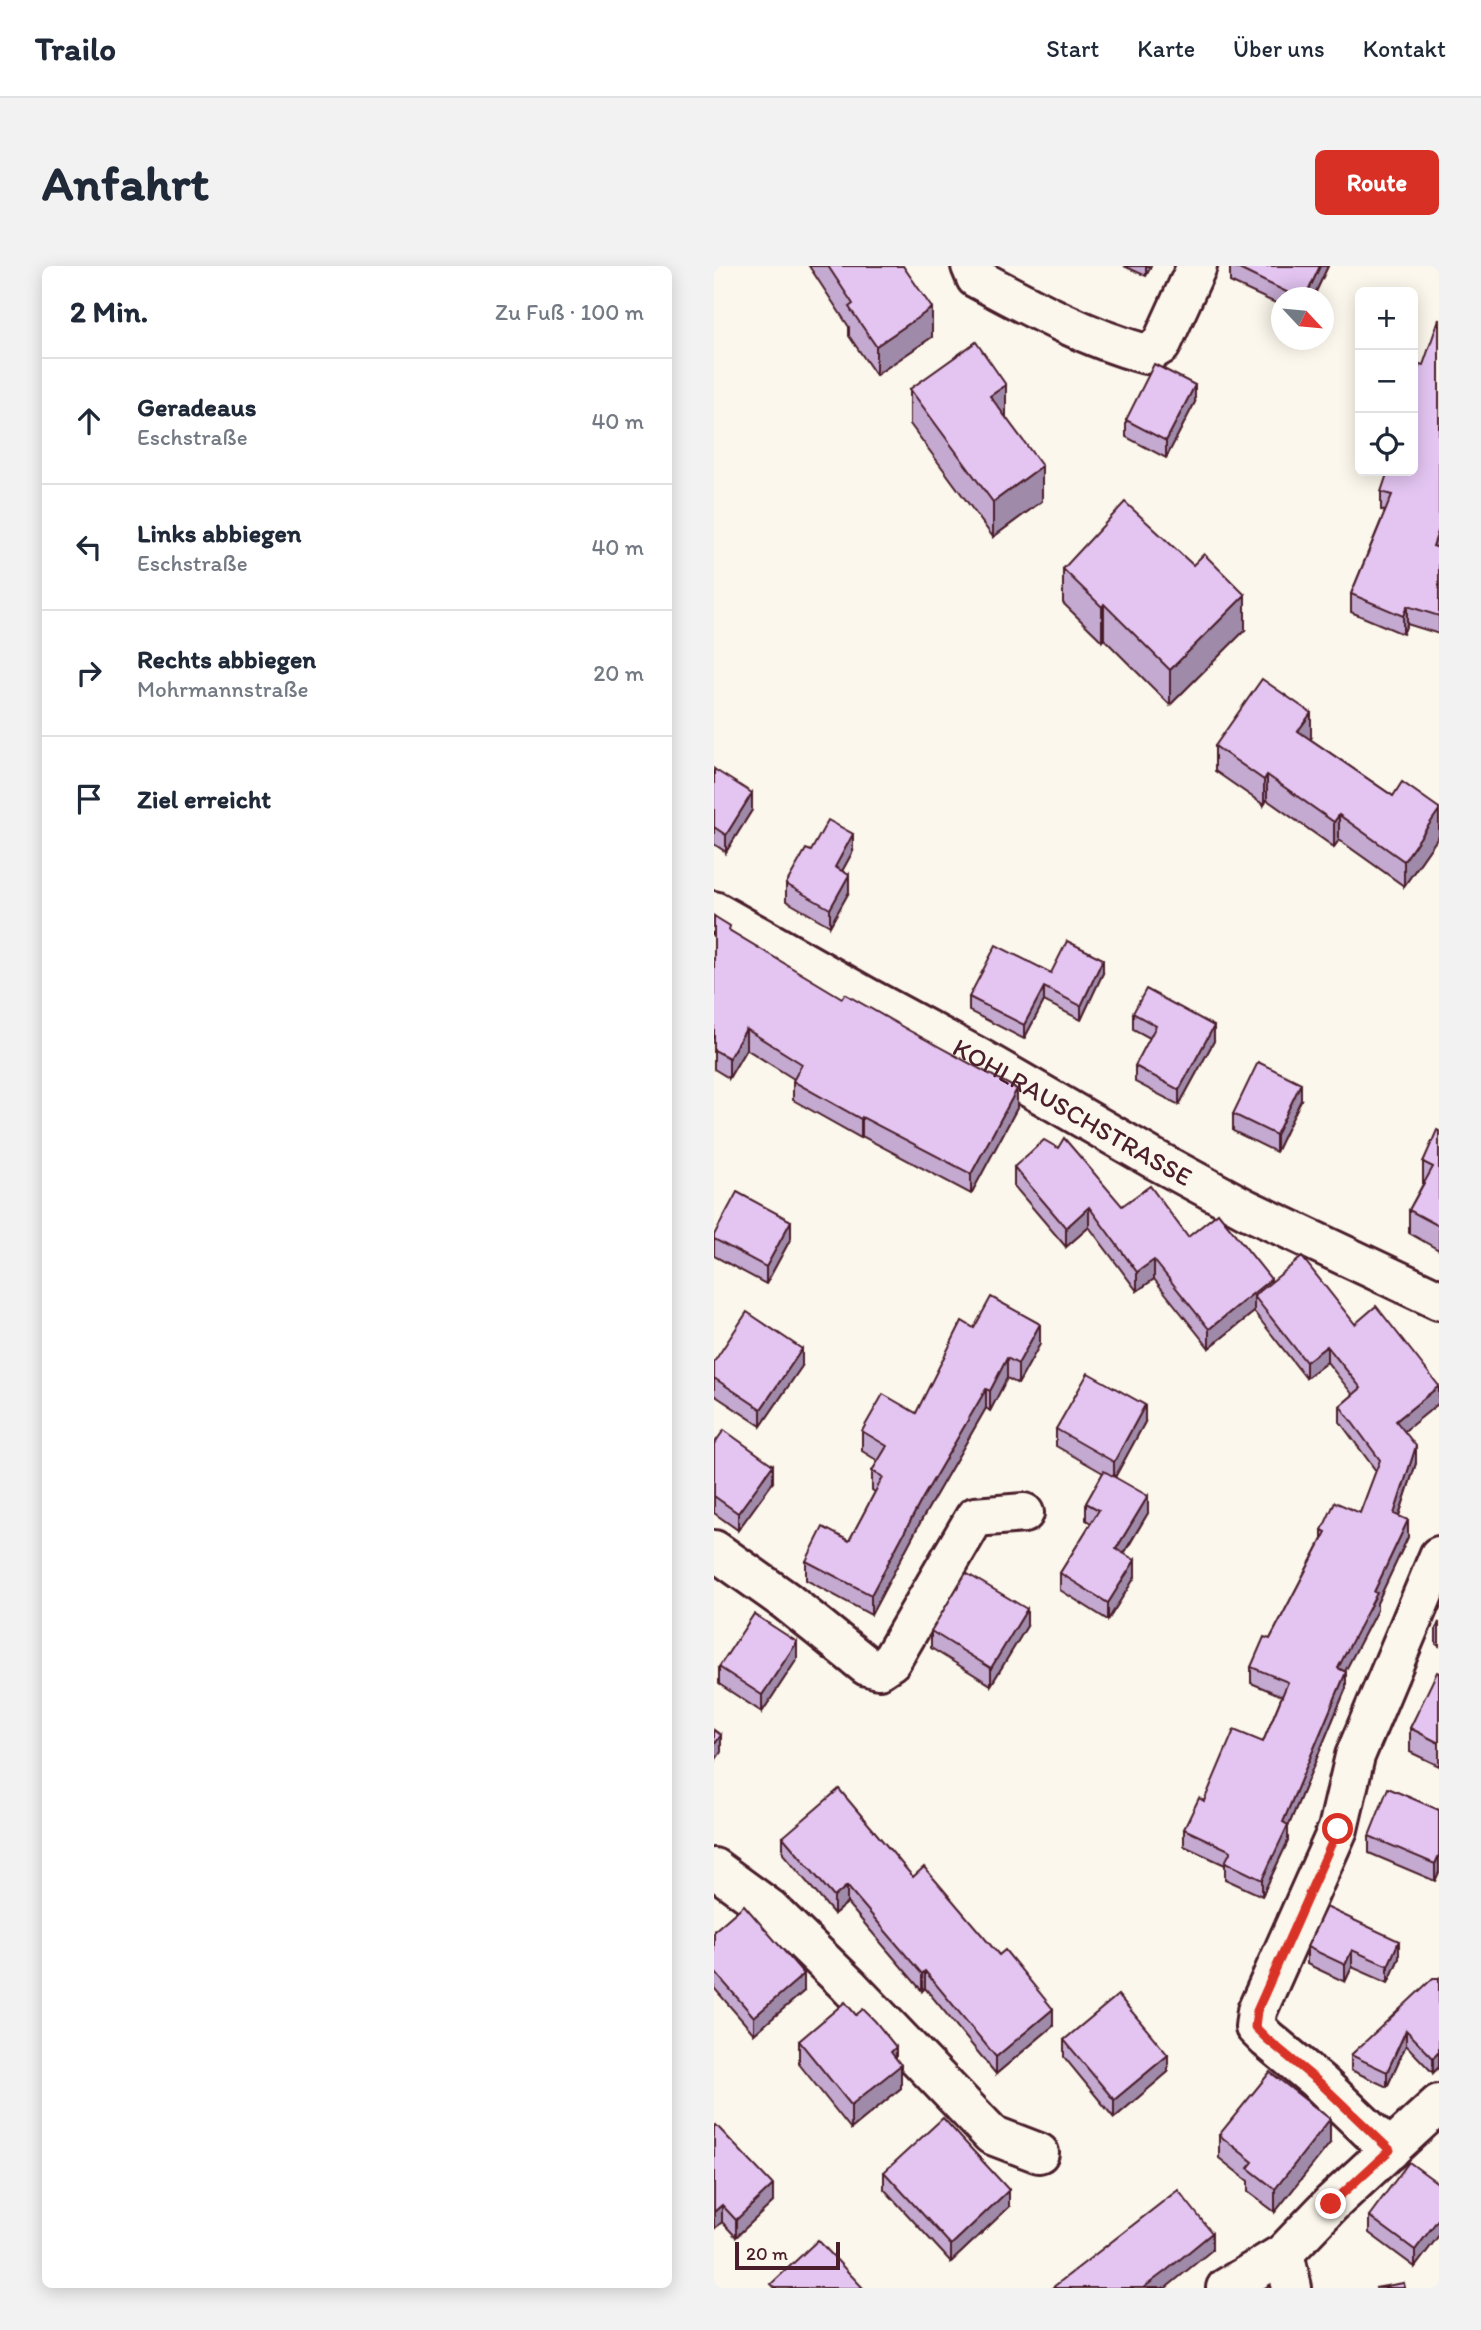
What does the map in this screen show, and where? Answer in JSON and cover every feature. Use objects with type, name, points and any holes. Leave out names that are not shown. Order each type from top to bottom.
[{"type":"street","points":[[971,266],[976,278],[1010,296],[1085,332],[1146,354],[1161,345],[1197,266]]},
{"type":"street","name":"KOHLRAUSCHSTRASSE","points":[[714,911],[979,1058],[1175,1171],[1258,1215],[1439,1300]]},
{"type":"street","points":[[714,1550],[786,1601],[867,1666],[879,1669],[891,1661],[975,1517],[1024,1513]]},
{"type":"street","points":[[1390,2150],[1320,2083],[1255,2027],[1257,2011],[1338,1829],[1355,1756],[1439,1556]]},
{"type":"street","points":[[714,1868],[770,1909],[848,1984],[992,2135],[1039,2153]]},
{"type":"street","points":[[1226,2288],[1288,2271],[1331,2204],[1439,2104]]},
{"type":"building","points":[[828,266],[903,266],[932,308],[876,346],[849,307],[853,304]]},
{"type":"building","points":[[1233,266],[1320,266],[1310,287],[1276,287]]},
{"type":"building","points":[[1439,319],[1439,529],[1433,546],[1439,548],[1439,616],[1407,606],[1403,616],[1351,594],[1392,495],[1381,492],[1386,476],[1418,476],[1418,370],[1420,364],[1423,365]]},
{"type":"building","points":[[976,342],[1006,385],[990,396],[1042,466],[993,502],[910,389]]},
{"type":"building","points":[[1154,364],[1195,385],[1166,441],[1126,420]]},
{"type":"building","points":[[1125,502],[1193,565],[1204,554],[1245,595],[1170,670],[1104,604],[1102,607],[1063,569]]},
{"type":"building","points":[[1262,679],[1311,713],[1298,731],[1393,796],[1402,782],[1439,808],[1404,861],[1339,815],[1334,822],[1267,775],[1264,780],[1215,746]]},
{"type":"building","points":[[714,769],[752,793],[726,835],[714,827]]},
{"type":"building","points":[[828,820],[853,834],[835,867],[849,875],[830,909],[786,884],[806,849],[811,851]]},
{"type":"building","points":[[714,916],[730,926],[729,930],[842,998],[845,994],[1017,1089],[971,1174],[862,1117],[861,1119],[793,1081],[802,1064],[746,1029],[729,1058],[714,1050]]},
{"type":"building","points":[[1067,941],[1103,959],[1081,1006],[1044,987],[1024,1025],[969,997],[996,945],[1051,973]]},
{"type":"building","points":[[1146,989],[1214,1026],[1179,1090],[1135,1066],[1156,1026],[1133,1013]]},
{"type":"building","points":[[1258,1062],[1301,1083],[1276,1135],[1233,1114]]},
{"type":"building","points":[[1437,1130],[1439,1226],[1409,1210],[1433,1167],[1423,1162]]},
{"type":"building","points":[[1064,1138],[1122,1206],[1150,1186],[1188,1237],[1218,1213],[1271,1279],[1209,1329],[1154,1260],[1137,1272],[1089,1207],[1066,1228],[1014,1167],[1044,1140],[1058,1148]]},
{"type":"building","points":[[737,1192],[791,1221],[766,1267],[714,1239]]},
{"type":"building","points":[[1302,1257],[1355,1324],[1376,1306],[1439,1386],[1396,1421],[1416,1446],[1394,1514],[1408,1520],[1374,1592],[1377,1593],[1338,1668],[1346,1672],[1283,1822],[1288,1825],[1262,1880],[1225,1862],[1231,1851],[1184,1829],[1199,1798],[1204,1801],[1234,1730],[1263,1742],[1288,1682],[1251,1667],[1264,1637],[1270,1639],[1326,1532],[1322,1530],[1335,1502],[1360,1513],[1380,1460],[1340,1406],[1361,1388],[1327,1346],[1306,1362],[1254,1296]]},
{"type":"building","points":[[991,1297],[1040,1324],[1018,1364],[1007,1358],[990,1391],[986,1389],[922,1499],[871,1595],[806,1561],[823,1527],[849,1541],[883,1477],[872,1471],[887,1446],[862,1431],[883,1394],[916,1413],[962,1321],[974,1328]]},
{"type":"building","points":[[747,1312],[802,1349],[761,1409],[714,1378],[714,1362]]},
{"type":"building","points":[[1088,1373],[1145,1405],[1114,1462],[1056,1429]]},
{"type":"building","points":[[724,1430],[773,1465],[738,1513],[714,1496],[714,1444]]},
{"type":"building","points":[[1104,1471],[1148,1496],[1116,1549],[1135,1560],[1108,1603],[1060,1573],[1099,1510],[1086,1503]]},
{"type":"building","points":[[966,1573],[1027,1609],[991,1668],[931,1631]]},
{"type":"building","points":[[754,1614],[797,1642],[762,1695],[719,1667]]},
{"type":"building","points":[[1437,1672],[1439,1673],[1439,1743],[1410,1728]]},
{"type":"building","points":[[714,1730],[721,1735],[714,1745]]},
{"type":"building","points":[[1388,1788],[1439,1810],[1439,1855],[1435,1864],[1369,1836]]},
{"type":"building","points":[[839,1789],[913,1877],[924,1867],[999,1955],[1005,1950],[1053,2009],[996,2057],[925,1971],[922,1974],[847,1886],[834,1897],[783,1837]]},
{"type":"building","points":[[744,1905],[804,1974],[754,2017],[714,1971],[714,1931]]},
{"type":"building","points":[[1326,1907],[1399,1941],[1388,1966],[1352,1950],[1345,1965],[1307,1947]]},
{"type":"building","points":[[1433,1978],[1439,1978],[1439,2052],[1433,2058],[1406,2030],[1387,2072],[1351,2055]]},
{"type":"building","points":[[1118,1995],[1168,2055],[1114,2100],[1064,2040]]},
{"type":"building","points":[[845,2002],[856,2015],[863,2009],[875,2021],[896,2047],[891,2052],[901,2065],[851,2105],[799,2041]]},
{"type":"building","points":[[1270,2072],[1330,2119],[1275,2189],[1248,2168],[1253,2162],[1219,2135]]},
{"type":"building","points":[[943,2118],[1009,2190],[951,2245],[884,2172]]},
{"type":"building","points":[[716,2125],[773,2185],[736,2220],[722,2205],[714,2212]]},
{"type":"building","points":[[1409,2162],[1439,2184],[1439,2218],[1415,2250],[1369,2216]]},
{"type":"building","points":[[1178,2190],[1212,2233],[1167,2270],[1143,2288],[1052,2288]]},
{"type":"building","points":[[818,2240],[863,2288],[775,2288],[771,2284]]},
{"type":"building","points":[[1404,2283],[1405,2288],[1375,2288]]},
{"type":"route","points":[[1331,2204],[1390,2150],[1320,2083],[1255,2027],[1257,2011],[1338,1829]]}]
